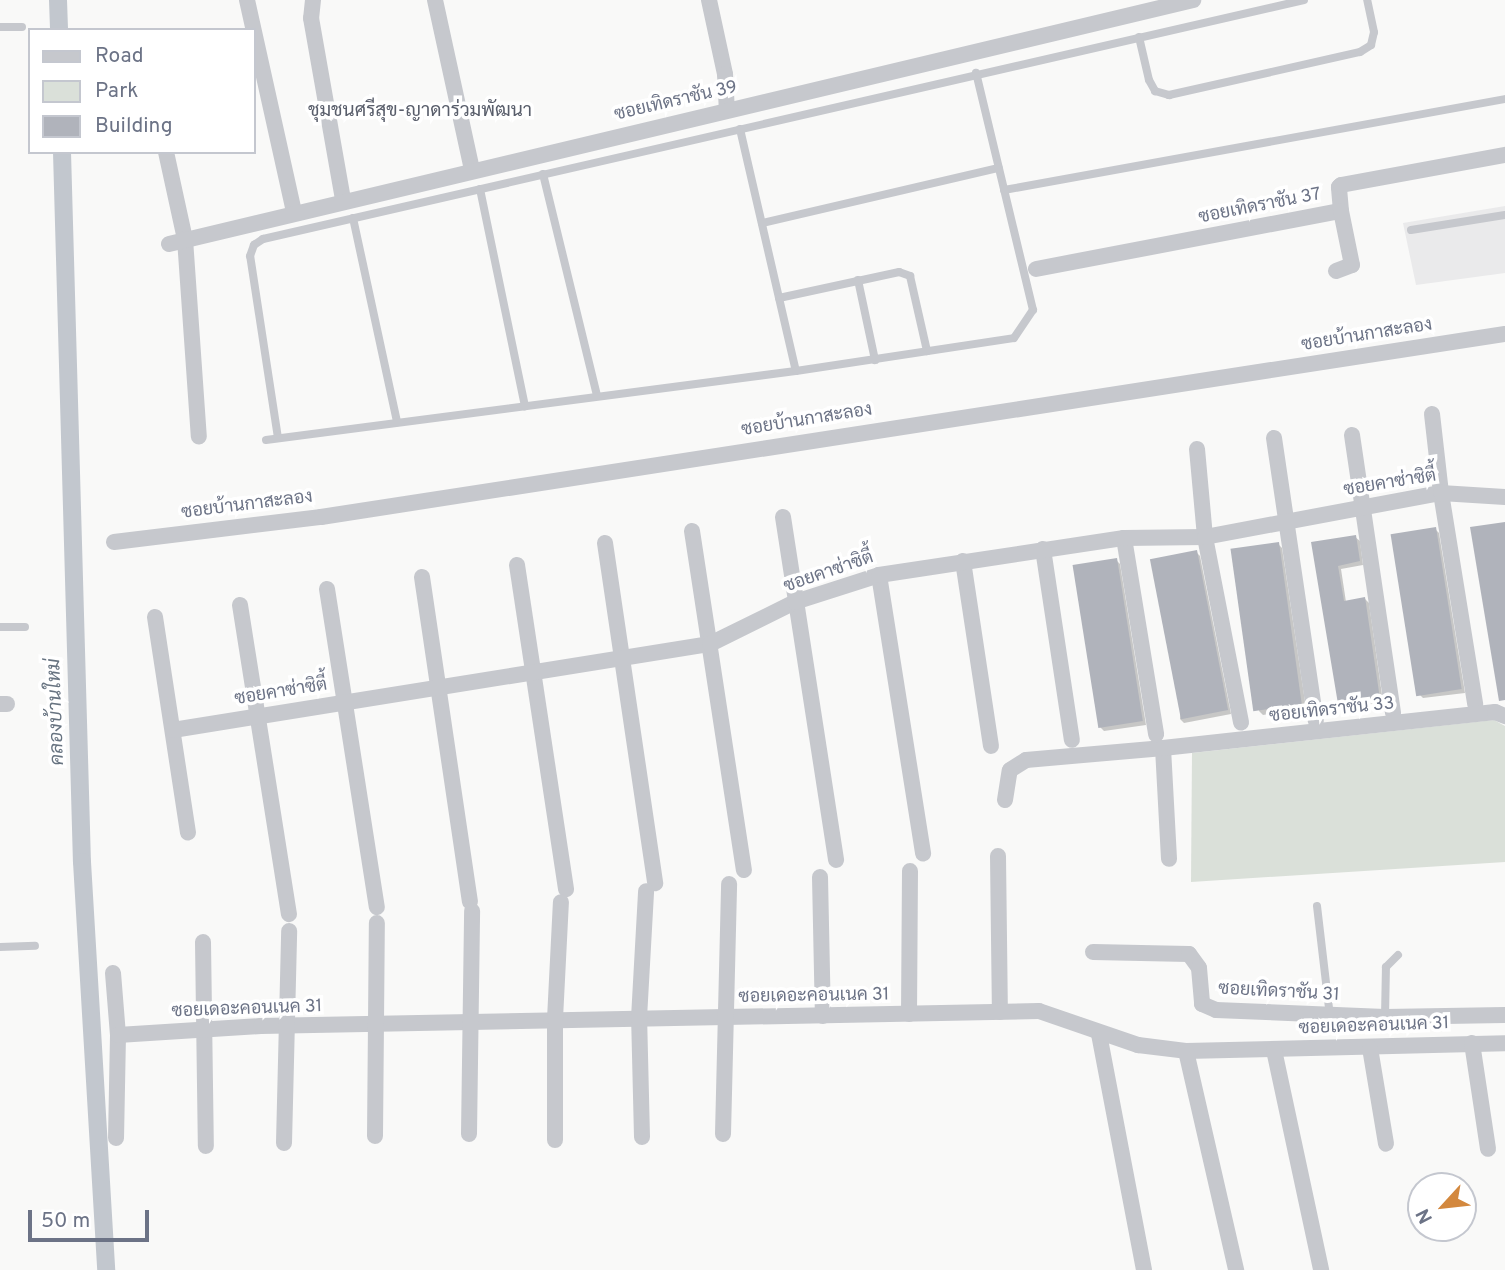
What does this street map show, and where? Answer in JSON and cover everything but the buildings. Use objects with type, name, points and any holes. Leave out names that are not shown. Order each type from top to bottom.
[{"type":"street","points":[[247,0],[253,28]]},
{"type":"street","points":[[313,0],[310,18],[343,200]]},
{"type":"street","points":[[435,0],[472,169]]},
{"type":"street","points":[[709,0],[725,74],[727,109]]},
{"type":"street","name":"ซอยเทิดราชัน 39","points":[[169,244],[472,169],[1193,0]]},
{"type":"street","points":[[256,41],[294,212]]},
{"type":"street","points":[[166,154],[185,239],[200,437]]},
{"type":"street","name":"ซอยเทิดราชัน 37","points":[[1036,268],[1341,211],[1341,185],[1505,155]]},
{"type":"street","points":[[1336,271],[1352,265],[1341,211]]},
{"type":"street","name":"ซอยบ้านกาสะลอง","points":[[114,542],[347,513],[1505,334]]},
{"type":"street","points":[[1432,414],[1441,493],[1475,704]]},
{"type":"street","points":[[1352,435],[1393,713]]},
{"type":"street","points":[[1274,438],[1316,721]]},
{"type":"street","points":[[1197,449],[1205,537],[1241,723]]},
{"type":"street","name":"ซอยคาซ่าซิตี้","points":[[173,730],[710,644],[796,602],[878,575],[1124,538],[1205,537],[1441,493],[1505,497]]},
{"type":"street","points":[[783,517],[836,860]]},
{"type":"street","points":[[692,531],[744,870]]},
{"type":"street","points":[[1124,538],[1160,741],[1169,859]]},
{"type":"street","points":[[605,543],[623,660],[650,887],[639,1018],[642,1138]]},
{"type":"street","points":[[1043,549],[1072,740]]},
{"type":"street","points":[[963,561],[991,746]]},
{"type":"street","points":[[517,565],[563,896],[555,1019],[555,1140]]},
{"type":"street","points":[[878,575],[923,854]]},
{"type":"street","points":[[422,577],[471,906],[469,1133]]},
{"type":"street","points":[[327,589],[377,915],[375,1136]]},
{"type":"street","points":[[240,605],[289,922],[284,1143]]},
{"type":"street","points":[[155,617],[188,832]]},
{"type":"street","name":"ซอยเทิดราชัน 33","points":[[1005,800],[1010,770],[1026,760],[1160,741],[1495,712],[1505,716]]},
{"type":"street","points":[[999,856],[999,1012]]},
{"type":"street","points":[[909,1014],[910,871]]},
{"type":"street","points":[[820,877],[823,1016]]},
{"type":"street","points":[[723,1134],[729,884]]},
{"type":"street","points":[[203,942],[202,1030],[206,1146]]},
{"type":"street","name":"ซอยเทิดราชัน 31","points":[[1093,952],[1189,954],[1199,968],[1202,1003],[1207,1008],[1330,1016],[1505,1015]]},
{"type":"street","points":[[113,973],[118,1035],[117,1138]]},
{"type":"street","name":"ซอยเดอะคอนเนค 31","points":[[118,1035],[555,1019],[1039,1011],[1098,1034],[1138,1045],[1186,1051],[1505,1043]]},
{"type":"street","points":[[1098,1034],[1144,1270]]},
{"type":"street","points":[[1472,1043],[1488,1149]]},
{"type":"street","points":[[1370,1048],[1386,1144]]},
{"type":"street","points":[[1274,1050],[1321,1270]]},
{"type":"street","points":[[1186,1051],[1236,1270]]},
{"type":"lane","points":[[278,438],[250,256],[254,244],[263,239],[976,73],[1304,0]]},
{"type":"lane","points":[[1139,37],[1149,80],[1155,91],[1169,95],[1360,52],[1371,44],[1374,32],[1367,0]]},
{"type":"lane","points":[[0,27],[22,26]]},
{"type":"lane","points":[[266,440],[796,371],[1014,338],[1033,310],[976,73]]},
{"type":"lane","points":[[1004,190],[1505,99]]},
{"type":"lane","points":[[740,129],[796,371]]},
{"type":"lane","points":[[762,223],[999,168]]},
{"type":"lane","points":[[543,174],[597,396]]},
{"type":"lane","points":[[480,189],[525,406]]},
{"type":"lane","points":[[1411,230],[1505,215]]},
{"type":"lane","points":[[353,218],[397,422]]},
{"type":"lane","points":[[779,298],[899,272],[910,276],[927,351]]},
{"type":"lane","points":[[858,281],[875,359]]},
{"type":"lane","points":[[0,627],[25,627]]},
{"type":"lane","points":[[1317,906],[1330,1016]]},
{"type":"lane","points":[[0,947],[35,946]]},
{"type":"lane","points":[[1385,1017],[1387,967],[1398,955]]},
{"type":"shaded area","points":[[1505,206],[1505,273],[1416,285],[1403,223]]},
{"type":"green space","points":[[1494,720],[1505,726],[1505,862],[1191,882],[1192,753]]},
{"type":"waterway","name":"คลองบ้านใหม่","points":[[58,0],[59,28]]},
{"type":"waterway","name":"คลองบ้านใหม่","points":[[62,154],[82,862],[106,1270]]},
{"type":"district","name":"ชุมชนศรีสุข-ญาดาร่วมพัฒนา","points":[[420,112]]}]
